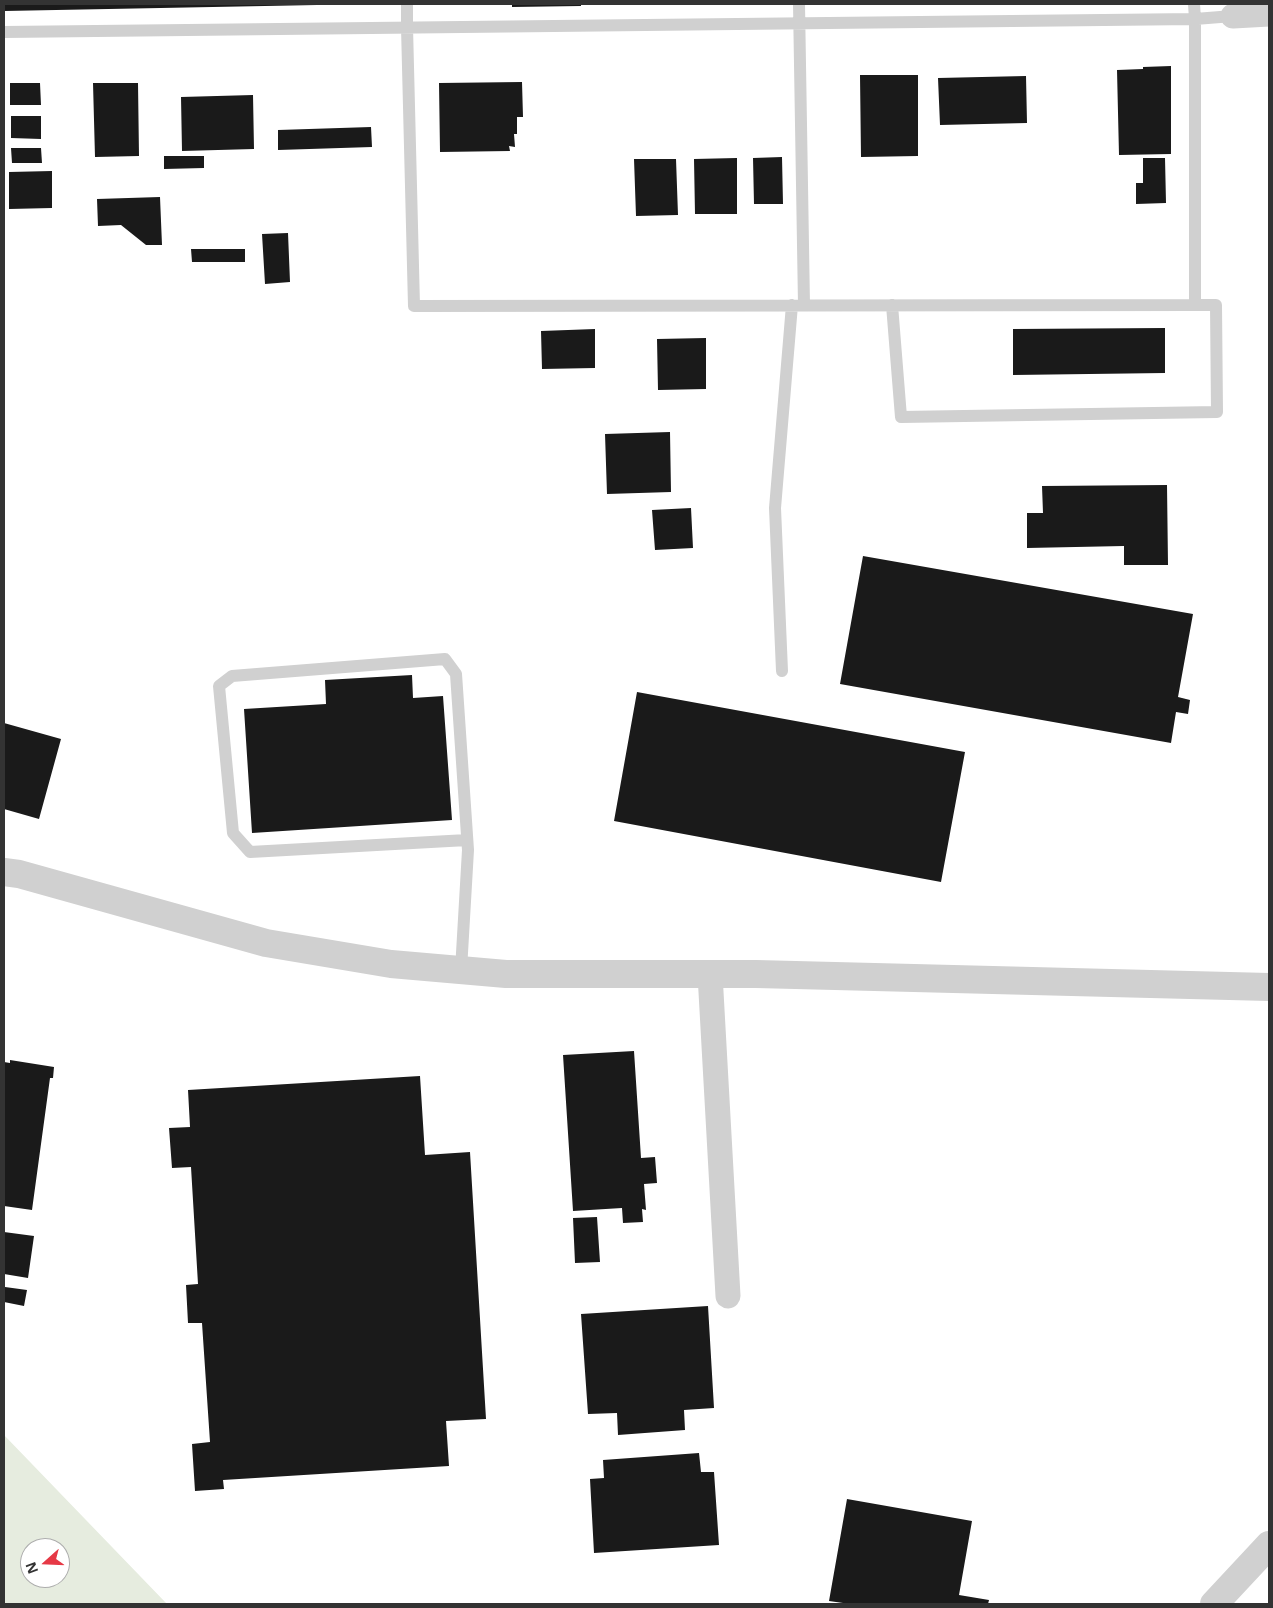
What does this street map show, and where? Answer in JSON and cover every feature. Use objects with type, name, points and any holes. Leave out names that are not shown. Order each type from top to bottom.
[{"type":"street","points":[[1234,16],[1269,14]]},
{"type":"street","points":[[4,872],[19,874],[266,943],[391,964],[506,974],[710,974],[1269,987]]},
{"type":"street","points":[[710,974],[728,1296]]},
{"type":"street","points":[[1214,1604],[1269,1545]]},
{"type":"lane","points":[[406,4],[414,306],[1216,304],[1217,412],[901,418],[892,305]]},
{"type":"lane","points":[[782,671],[775,508],[798,305],[799,4]]},
{"type":"lane","points":[[1194,4],[1195,304]]},
{"type":"lane","points":[[4,32],[1195,19],[1234,16]]},
{"type":"lane","points":[[461,970],[468,850],[456,674],[445,658],[232,676],[219,686],[234,833],[250,852],[467,840]]},
{"type":"shaded area","points":[[4,1435],[167,1604],[4,1604]]},
{"type":"building","points":[[4,4],[317,4],[317,5],[4,11]]},
{"type":"building","points":[[512,4],[581,4],[581,6],[512,7]]},
{"type":"building","points":[[1171,66],[1171,154],[1119,155],[1117,70]]},
{"type":"building","points":[[860,75],[918,75],[918,156],[861,157]]},
{"type":"building","points":[[1026,76],[1027,123],[940,125],[938,78]]},
{"type":"building","points":[[522,82],[523,117],[517,117],[517,134],[514,134],[515,147],[509,146],[510,151],[440,152],[439,83]]},
{"type":"building","points":[[10,83],[40,83],[41,105],[10,105]]},
{"type":"building","points":[[93,83],[138,83],[139,156],[95,157]]},
{"type":"building","points":[[253,95],[254,149],[182,151],[181,97]]},
{"type":"building","points":[[11,116],[41,116],[41,139],[11,138]]},
{"type":"building","points":[[371,127],[372,147],[278,150],[278,130]]},
{"type":"building","points":[[11,148],[41,148],[42,163],[12,163]]},
{"type":"building","points":[[164,156],[204,156],[204,168],[164,169]]},
{"type":"building","points":[[782,157],[783,204],[754,204],[753,158]]},
{"type":"building","points":[[737,158],[737,214],[695,214],[694,159]]},
{"type":"building","points":[[1143,158],[1165,158],[1166,203],[1136,204],[1136,183],[1143,183]]},
{"type":"building","points":[[634,159],[676,159],[678,215],[636,216]]},
{"type":"building","points":[[52,171],[52,208],[9,209],[9,172]]},
{"type":"building","points":[[160,197],[162,245],[146,245],[121,225],[98,226],[97,199]]},
{"type":"building","points":[[288,233],[290,282],[265,284],[262,234]]},
{"type":"building","points":[[191,249],[245,249],[245,262],[192,262]]},
{"type":"building","points":[[1165,328],[1165,373],[1013,375],[1013,329]]},
{"type":"building","points":[[595,329],[595,368],[542,369],[541,331]]},
{"type":"building","points":[[706,338],[706,389],[658,390],[657,339]]},
{"type":"building","points":[[670,432],[671,492],[607,494],[605,434]]},
{"type":"building","points":[[1167,485],[1168,565],[1124,565],[1124,546],[1027,548],[1027,513],[1043,513],[1042,486]]},
{"type":"building","points":[[691,508],[693,548],[655,550],[652,510]]},
{"type":"building","points":[[863,556],[1193,614],[1178,697],[1190,700],[1188,714],[1176,712],[1171,743],[840,684]]},
{"type":"building","points":[[412,675],[413,698],[443,696],[452,820],[252,833],[244,709],[326,704],[325,680]]},
{"type":"building","points":[[637,692],[965,752],[941,882],[614,821]]},
{"type":"building","points":[[4,723],[61,739],[39,819],[4,809]]},
{"type":"building","points":[[634,1051],[641,1158],[655,1157],[657,1183],[644,1184],[646,1210],[642,1209],[643,1222],[623,1223],[622,1208],[573,1211],[563,1055]]},
{"type":"building","points":[[10,1060],[54,1067],[53,1078],[50,1078],[32,1210],[4,1206],[4,1062],[10,1063]]},
{"type":"building","points":[[420,1076],[425,1155],[470,1152],[486,1419],[446,1421],[449,1466],[223,1480],[224,1489],[195,1491],[192,1444],[210,1442],[202,1323],[188,1323],[186,1285],[198,1284],[191,1167],[172,1168],[169,1128],[190,1127],[188,1090]]},
{"type":"building","points":[[597,1217],[600,1262],[575,1263],[573,1218]]},
{"type":"building","points":[[4,1232],[34,1236],[28,1278],[4,1274]]},
{"type":"building","points":[[5,1287],[27,1290],[24,1306],[4,1302]]},
{"type":"building","points":[[708,1306],[714,1408],[684,1410],[685,1430],[618,1435],[617,1413],[588,1414],[581,1314]]},
{"type":"building","points":[[699,1453],[701,1472],[714,1472],[719,1545],[594,1553],[590,1479],[604,1478],[603,1460]]},
{"type":"building","points":[[847,1499],[972,1521],[959,1595],[989,1600],[988,1604],[850,1604],[829,1601]]}]
